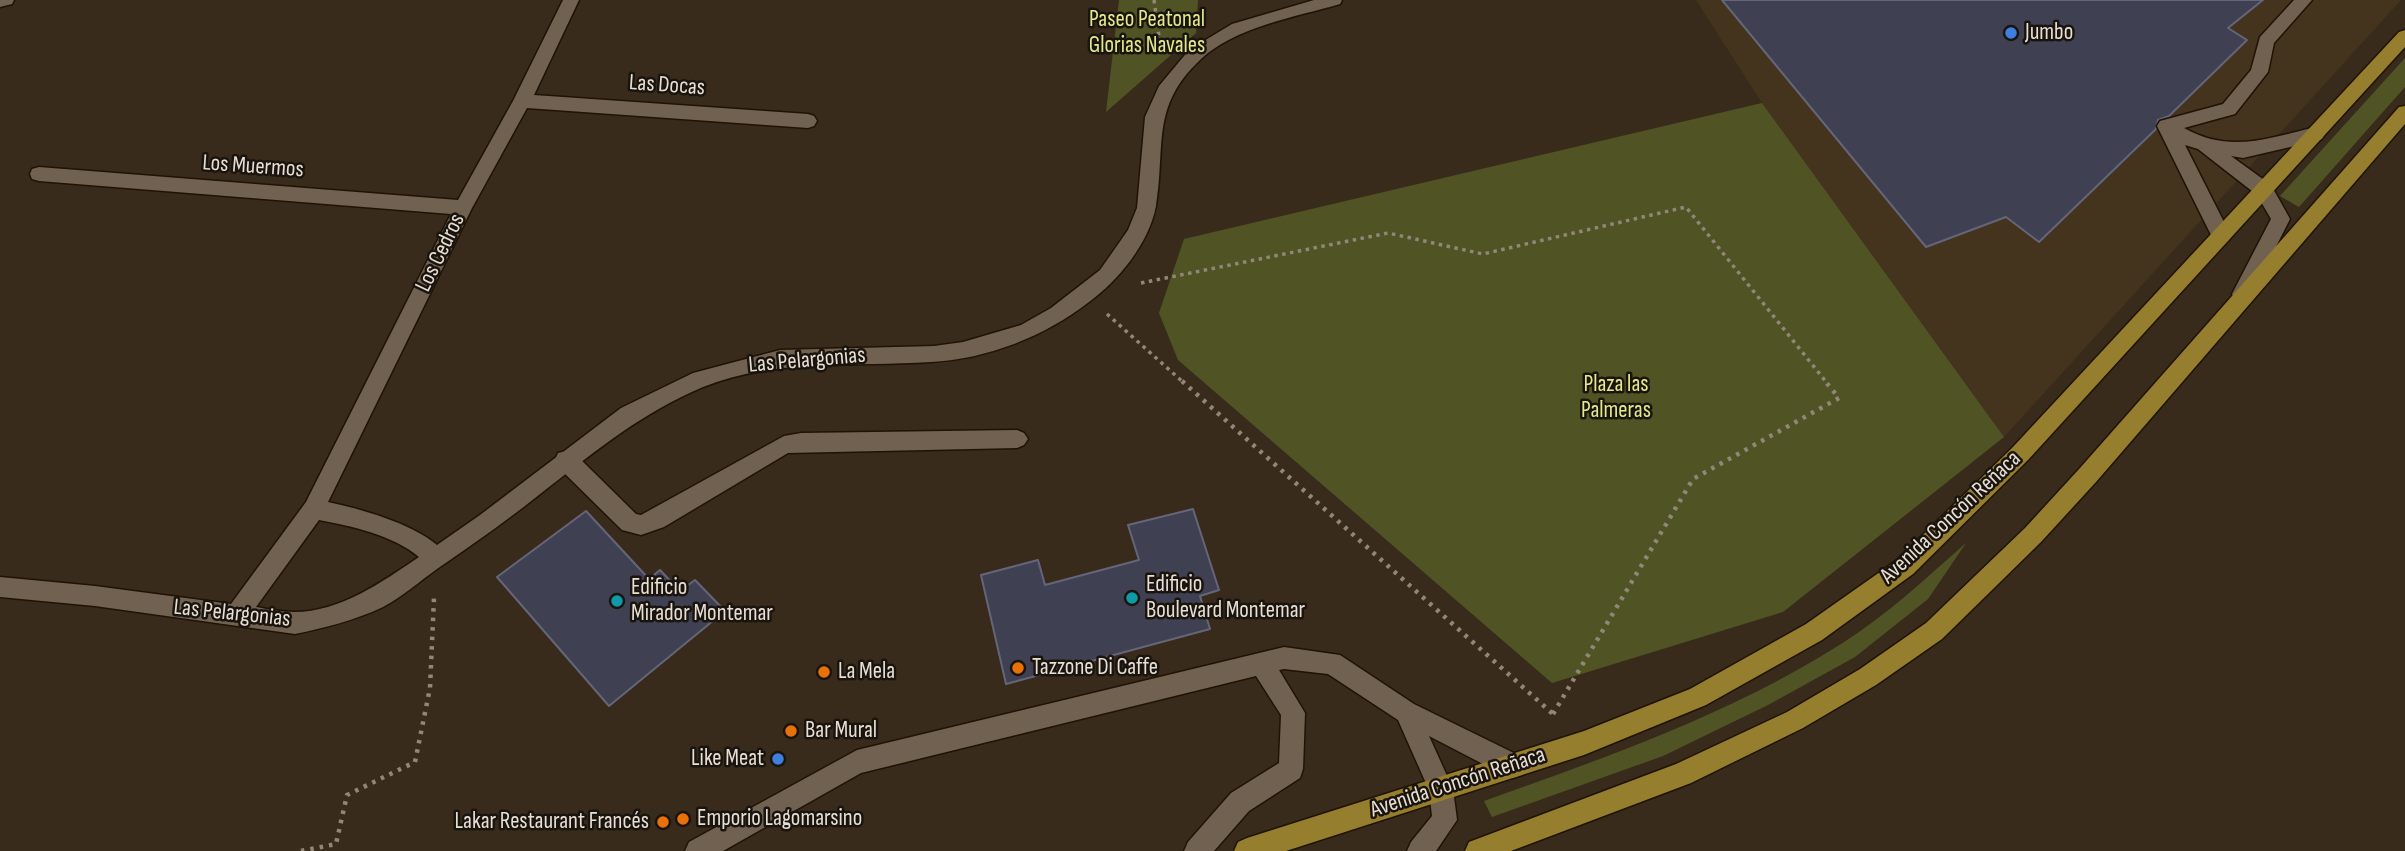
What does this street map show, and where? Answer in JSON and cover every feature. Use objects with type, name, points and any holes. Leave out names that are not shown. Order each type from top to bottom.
[{"type":"main road","name":"Avenida Concón Reñaca","points":[[1247,851],[1584,743],[1710,691],[1814,632],[1905,567],[2020,454],[2405,36]]},
{"type":"main road","points":[[1478,851],[1682,774],[1783,726],[1868,677],[1934,631],[2042,525],[2405,112]]},
{"type":"street","points":[[0,1],[6,0]]},
{"type":"street","name":"Los Cedros","points":[[234,617],[314,509],[463,208],[522,101],[571,0]]},
{"type":"street","name":"Las Pelargonias","points":[[0,587],[95,596],[234,617],[295,623],[322,618],[376,599],[436,558],[628,414],[700,379],[780,358],[934,354],[963,350],[1027,331],[1086,294],[1116,264],[1137,231],[1146,208],[1154,117],[1165,90],[1195,54],[1238,28],[1334,0]]},
{"type":"street","points":[[2166,126],[2229,109],[2259,72],[2266,41],[2304,0]]},
{"type":"street","name":"Las Docas","points":[[522,101],[808,121]]},
{"type":"street","points":[[2166,126],[2202,143],[2264,190],[2281,219],[2236,306]]},
{"type":"street","points":[[2166,126],[2221,236]]},
{"type":"street","points":[[2202,143],[2243,151],[2316,134]]},
{"type":"street","name":"Los Muermos","points":[[39,174],[463,208]]},
{"type":"street","points":[[566,460],[630,523],[641,525],[656,520],[784,445],[1017,439]]},
{"type":"street","points":[[314,509],[348,516],[416,541],[436,558]]},
{"type":"street","points":[[698,851],[857,762],[1284,658],[1332,663],[1406,712],[1513,766]]},
{"type":"street","points":[[1197,851],[1240,802],[1291,769],[1293,713],[1262,664]]},
{"type":"street","points":[[1406,712],[1441,789],[1445,820],[1420,851]]},
{"type":"path","points":[[1154,0],[1165,90]]},
{"type":"path","points":[[1138,284],[1388,233],[1483,254],[1686,207],[1839,398],[1693,479],[1553,714]]},
{"type":"path","points":[[1086,294],[1584,743]]},
{"type":"path","points":[[301,851],[336,844],[347,795],[415,762],[430,688],[436,558]]},
{"type":"shaded area","points":[[1696,0],[2401,0],[2004,437],[1762,103]]},
{"type":"green space","name":"Paseo Peatonal Glorias Navales","points":[[1119,0],[1198,0],[1196,33],[1106,112]]},
{"type":"green space","points":[[2405,58],[2405,87],[2299,207],[2280,196]]},
{"type":"green space","name":"Plaza las Palmeras","points":[[1762,103],[2004,437],[1783,612],[1552,683],[1178,360],[1159,313],[1184,239]]},
{"type":"green space","points":[[1966,543],[1928,599],[1855,657],[1768,705],[1663,756],[1492,817],[1484,801],[1667,732],[1756,692],[1799,669],[1874,621]]},
{"type":"building","points":[[1722,0],[2263,0],[2228,28],[2247,40],[2169,116],[2158,120],[2156,129],[2039,242],[2006,217],[1926,247]]},
{"type":"building","name":"Edificio Boulevard Montemar","points":[[1193,509],[1219,590],[1200,596],[1210,629],[1006,684],[981,575],[1038,560],[1045,585],[1139,560],[1128,525]]},
{"type":"building","name":"Edificio Mirador Montemar","points":[[586,511],[649,579],[660,570],[680,591],[695,580],[725,611],[609,706],[497,577]]},
{"type":"place","name":"Jumbo","points":[[2011,33]]},
{"type":"place","name":"Edificio Boulevard Montemar","points":[[1132,598]]},
{"type":"place","name":"Edificio Mirador Montemar","points":[[617,601]]},
{"type":"place","name":"Tazzone Di Caffe","points":[[1018,668]]},
{"type":"place","name":"La Mela","points":[[824,672]]},
{"type":"place","name":"Bar Mural","points":[[791,731]]},
{"type":"place","name":"Like Meat","points":[[778,759]]},
{"type":"place","name":"Emporio Lagomarsino","points":[[683,819]]},
{"type":"place","name":"Lakar Restaurant Francés","points":[[663,822]]}]
